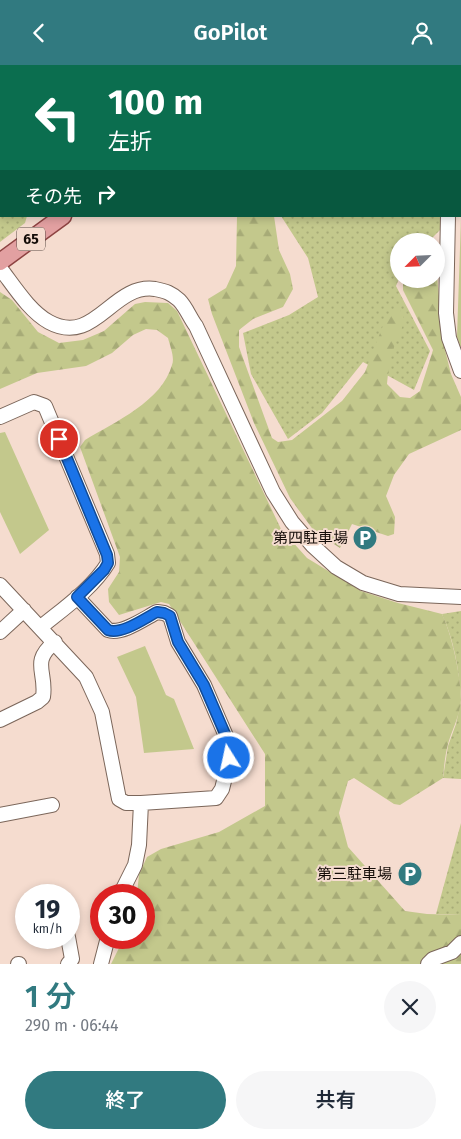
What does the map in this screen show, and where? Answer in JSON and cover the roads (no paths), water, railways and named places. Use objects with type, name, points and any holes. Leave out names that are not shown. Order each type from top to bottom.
[{"type":"main road","name":"65","points":[[0,262],[62,217]]},
{"type":"street","points":[[448,217],[446,313],[450,338],[461,371]]},
{"type":"street","points":[[0,268],[37,313],[50,322],[65,327],[80,326],[94,321],[125,295],[139,289],[168,291],[180,302],[196,326],[273,492],[292,522],[312,545],[336,567],[363,583],[399,594],[461,597]]},
{"type":"street","points":[[0,417],[34,402],[45,406],[107,555],[108,563],[104,570],[77,597],[41,627]]},
{"type":"street","points":[[0,585],[86,677],[102,712],[119,799],[126,803],[141,803],[216,798],[222,789],[226,773],[229,743],[204,685],[178,642],[170,616],[157,612],[114,632],[108,630],[77,597]]},
{"type":"street","points":[[0,632],[24,610]]},
{"type":"street","points":[[0,719],[37,702],[43,697],[41,662],[44,651],[55,642]]},
{"type":"street","points":[[126,884],[135,865],[139,845],[141,803]]},
{"type":"street","points":[[0,815],[52,805]]},
{"type":"street","points":[[428,964],[433,959],[452,952],[461,943]]},
{"type":"street","points":[[68,964],[72,959],[70,949]]},
{"type":"street","points":[[101,964],[105,949]]},
{"type":"place","name":"第四駐車場","points":[[365,538]]},
{"type":"place","name":"第三駐車場","points":[[410,874]]}]
